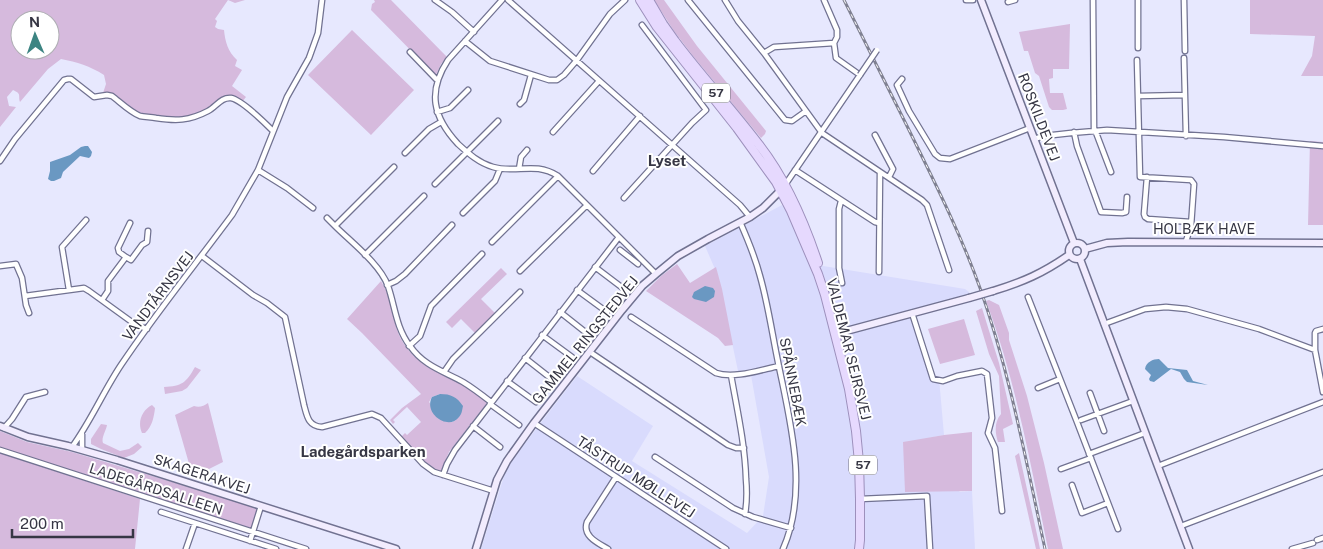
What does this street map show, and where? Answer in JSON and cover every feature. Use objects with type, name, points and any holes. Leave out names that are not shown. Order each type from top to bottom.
[{"type":"main road","name":"VALDEMAR SEJRSVEJ","points":[[640,0],[666,38],[783,188]]},
{"type":"main road","name":"VALDEMAR SEJRSVEJ","points":[[649,0],[663,24],[690,60],[760,146],[783,188],[818,274],[837,334],[856,431],[863,499],[860,549]]},
{"type":"street","name":"VANDTÅRNSVEJ","points":[[72,447],[82,433],[106,389],[145,331],[232,215],[257,172],[292,86],[309,58],[318,33],[322,0]]},
{"type":"street","points":[[435,0],[452,12],[474,32]]},
{"type":"street","points":[[502,0],[448,60],[443,69],[438,80],[435,97],[437,112],[441,122],[448,133],[467,152],[482,163],[500,169],[538,168],[558,176],[656,274]]},
{"type":"street","points":[[508,0],[740,205],[750,217]]},
{"type":"street","points":[[466,42],[490,61],[531,75],[549,80],[558,80],[577,60],[610,14],[625,0]]},
{"type":"street","points":[[688,0],[785,120],[792,120],[806,111]]},
{"type":"street","points":[[732,0],[726,1],[738,21],[822,132],[917,195],[927,205],[949,270]]},
{"type":"street","points":[[824,0],[837,30],[837,37],[834,43],[836,58],[860,75]]},
{"type":"street","points":[[966,0],[973,0]]},
{"type":"street","name":"ROSKILDEVEJ","points":[[981,0],[1074,243]]},
{"type":"street","points":[[1008,2],[1015,0]]},
{"type":"street","points":[[1093,0],[1095,130],[1111,172]]},
{"type":"street","points":[[1138,0],[1138,48]]},
{"type":"street","points":[[1184,0],[1185,51]]},
{"type":"street","points":[[624,198],[706,110],[642,25]]},
{"type":"street","points":[[764,53],[774,47],[834,43]]},
{"type":"street","name":"GAMMEL RINGSTEDVEJ","points":[[476,549],[498,476],[507,461],[534,423],[627,304],[642,286],[672,261],[708,238],[750,217],[765,206],[783,188],[877,50]]},
{"type":"street","points":[[410,52],[438,80]]},
{"type":"street","points":[[1184,58],[1186,136]]},
{"type":"street","points":[[1137,60],[1140,177],[1192,180],[1194,184],[1191,222],[1186,241]]},
{"type":"street","points":[[520,104],[524,100],[531,75]]},
{"type":"street","points":[[902,78],[897,84],[909,110],[935,154],[940,158],[950,159],[1030,128]]},
{"type":"street","points":[[0,161],[15,139],[66,79],[71,80],[94,97],[112,96],[140,116],[174,121],[208,112],[224,99],[232,98],[274,128]]},
{"type":"street","points":[[553,132],[599,80]]},
{"type":"street","points":[[437,112],[450,108],[468,90]]},
{"type":"street","points":[[1138,96],[1185,95]]},
{"type":"street","points":[[593,171],[640,116]]},
{"type":"street","points":[[435,184],[498,121]]},
{"type":"street","points":[[404,153],[429,129],[441,122]]},
{"type":"street","points":[[1034,139],[1074,132],[1108,130],[1323,146]]},
{"type":"street","points":[[1074,132],[1076,146],[1101,212],[1126,212],[1127,197]]},
{"type":"street","points":[[875,135],[893,169],[889,177]]},
{"type":"street","points":[[520,168],[521,158],[527,150]]},
{"type":"street","points":[[335,226],[394,166]]},
{"type":"street","points":[[463,213],[495,181],[500,169]]},
{"type":"street","points":[[795,170],[841,201],[879,223]]},
{"type":"street","points":[[257,172],[287,188],[313,208]]},
{"type":"street","points":[[879,272],[880,172]]},
{"type":"street","points":[[492,242],[558,176]]},
{"type":"street","points":[[1147,177],[1145,217],[1148,219],[1191,222]]},
{"type":"street","points":[[365,255],[424,196]]},
{"type":"street","points":[[841,201],[839,209],[839,268],[842,283]]},
{"type":"street","points":[[520,271],[587,205]]},
{"type":"street","points":[[327,218],[379,271],[387,285],[398,326],[410,346],[424,361],[475,389],[520,425]]},
{"type":"street","points":[[69,290],[62,246],[86,220]]},
{"type":"street","name":"SPÅNNEBÆK","points":[[740,222],[760,276],[791,425],[795,460],[795,500],[791,528],[783,549]]},
{"type":"street","points":[[130,223],[118,248],[119,252],[131,260],[142,245],[147,242],[148,231]]},
{"type":"street","points":[[387,285],[405,274],[452,225]]},
{"type":"street","points":[[443,476],[451,457],[473,426],[619,237]]},
{"type":"street","name":"HOLBÆK HAVE","points":[[1085,249],[1118,242],[1323,243]]},
{"type":"street","points":[[1074,243],[1080,244],[1085,249],[1084,255],[1080,259],[1072,259],[1069,255],[1069,247],[1074,243]]},
{"type":"street","points":[[620,250],[638,264]]},
{"type":"street","points":[[410,346],[420,336],[431,306],[482,254]]},
{"type":"street","points":[[633,260],[637,255]]},
{"type":"street","points":[[837,334],[993,291],[1031,278],[1069,255]]},
{"type":"street","points":[[202,256],[285,317],[307,418],[310,423],[317,427],[322,427],[367,414],[375,414],[381,418],[426,467],[443,476],[494,491]]},
{"type":"street","points":[[102,300],[108,291],[108,281],[126,257]]},
{"type":"street","points":[[1080,259],[1189,549]]},
{"type":"street","points":[[0,266],[16,264],[22,278],[29,314]]},
{"type":"street","points":[[594,267],[624,289]]},
{"type":"street","points":[[25,296],[84,288],[145,331]]},
{"type":"street","points":[[577,290],[607,312]]},
{"type":"street","points":[[444,372],[456,356],[520,292]]},
{"type":"street","points":[[1028,298],[1079,421],[1090,456],[1118,529]]},
{"type":"street","points":[[1104,324],[1148,308],[1191,309],[1258,329],[1314,350]]},
{"type":"street","points":[[560,312],[589,334]]},
{"type":"street","points":[[912,313],[933,379],[943,381],[982,371],[987,374],[992,418],[989,434],[995,448],[1002,511]]},
{"type":"street","points":[[631,318],[713,372],[722,375],[779,366]]},
{"type":"street","points":[[1323,329],[1314,333],[1314,350],[1323,392]]},
{"type":"street","points":[[542,335],[572,358]]},
{"type":"street","points":[[590,352],[726,444],[736,448],[744,448]]},
{"type":"street","points":[[525,358],[554,380]]},
{"type":"street","points":[[731,375],[744,448],[747,484],[745,514]]},
{"type":"street","points":[[1038,388],[1060,379]]},
{"type":"street","points":[[507,381],[536,402]]},
{"type":"street","points":[[5,428],[26,397],[45,392]]},
{"type":"street","points":[[1090,393],[1104,430]]},
{"type":"street","points":[[1079,421],[1133,401]]},
{"type":"street","points":[[1158,466],[1323,402]]},
{"type":"street","name":"TÅSTRUP MØLLEVEJ","points":[[534,423],[726,549]]},
{"type":"street","points":[[473,426],[500,447]]},
{"type":"street","name":"SKAGERAKVEJ","points":[[5,428],[28,437],[82,449],[396,549]]},
{"type":"street","name":"VANDTÅRNSVEJ","points":[[82,433],[82,449]]},
{"type":"street","points":[[1061,469],[1145,433]]},
{"type":"street","name":"LADEGÅRDSALLEEN","points":[[0,450],[306,549]]},
{"type":"street","points":[[655,457],[731,507],[745,514],[791,528]]},
{"type":"street","points":[[1181,526],[1323,472]]},
{"type":"street","points":[[608,549],[588,535],[585,527],[616,478]]},
{"type":"street","points":[[1072,485],[1082,512],[1108,503]]},
{"type":"street","points":[[863,499],[927,496],[930,549]]},
{"type":"street","points":[[250,541],[262,506]]},
{"type":"street","points":[[161,512],[276,549]]},
{"type":"street","points":[[186,549],[195,523]]},
{"type":"street","points":[[1292,549],[1323,538]]},
{"type":"shaded area","points":[[0,0],[228,0],[215,19],[217,21],[215,27],[224,30],[231,53],[237,60],[235,66],[242,70],[232,86],[246,97],[242,102],[227,96],[206,110],[175,118],[141,113],[111,93],[103,93],[106,84],[104,75],[83,65],[60,60],[60,10],[10,10],[10,60],[60,60],[48,69],[20,102],[19,94],[13,90],[7,97],[9,106],[16,107],[0,127]]},
{"type":"shaded area","points":[[228,0],[245,0],[235,3]]},
{"type":"shaded area","points":[[374,0],[391,0],[447,57],[436,75],[371,10],[372,4],[375,2]]},
{"type":"shaded area","points":[[654,0],[664,0],[697,46],[766,131],[761,138],[693,56]]},
{"type":"shaded area","points":[[1250,0],[1323,0],[1323,76],[1301,76],[1312,56],[1315,36],[1250,34]]},
{"type":"shaded area","points":[[1070,24],[1069,69],[1053,69],[1053,78],[1049,79],[1050,93],[1063,93],[1067,109],[1052,110],[1049,107],[1039,76],[1035,73],[1028,51],[1024,51],[1019,32]]},
{"type":"shaded area","points":[[352,30],[414,90],[371,135],[308,75]]},
{"type":"shaded area","points":[[1310,141],[1323,142],[1323,225],[1308,225]]},
{"type":"shaded area","points":[[88,146],[92,152],[89,158],[80,156],[63,172],[61,178],[54,181],[48,179],[50,162],[70,155]]},
{"type":"shaded area","points":[[782,205],[789,214],[811,264],[965,289],[969,292],[972,301],[917,315],[916,319],[934,375],[939,378],[944,435],[903,443],[960,492],[972,491],[975,549],[481,549],[506,470],[577,376],[653,426],[632,461],[747,533],[763,516],[769,477],[751,375],[738,371],[718,276],[705,246]]},
{"type":"shaded area","points":[[677,264],[690,283],[716,267],[733,345],[725,346],[718,338],[646,291]]},
{"type":"shaded area","points":[[501,268],[507,274],[481,299],[496,314],[476,334],[461,319],[452,328],[446,322]]},
{"type":"shaded area","points":[[381,281],[389,298],[395,324],[401,339],[413,355],[426,366],[470,389],[487,403],[449,452],[441,471],[425,463],[401,437],[405,433],[407,435],[421,422],[407,407],[393,420],[395,422],[393,424],[390,420],[421,394],[347,319]],"holes":[[[440,394],[456,420],[452,422],[444,421],[429,402],[432,397]]]},
{"type":"shaded area","points":[[705,286],[713,288],[715,291],[714,297],[706,302],[692,297],[694,292]]},
{"type":"shaded area","points":[[989,300],[999,305],[1009,333],[1009,340],[1027,396],[1044,463],[1063,549],[1048,549],[1022,424],[997,331],[986,301]]},
{"type":"shaded area","points":[[982,308],[999,363],[1013,424],[1003,429],[1005,442],[998,442],[996,435],[996,424],[1001,414],[999,376],[989,354],[976,311]]},
{"type":"shaded area","points":[[964,319],[975,355],[940,364],[928,329]]},
{"type":"shaded area","points":[[1159,359],[1168,368],[1187,370],[1193,381],[1208,385],[1187,382],[1180,372],[1171,369],[1154,382],[1150,381],[1151,375],[1145,369],[1147,364],[1150,361]]},
{"type":"shaded area","points":[[195,367],[201,370],[187,388],[182,391],[165,394],[164,387],[183,383]]},
{"type":"shaded area","points":[[440,394],[453,397],[463,406],[461,415],[455,421],[449,422],[438,419],[431,409],[432,397]]},
{"type":"shaded area","points":[[208,403],[223,462],[195,476],[190,467],[175,415],[194,406],[198,407]]},
{"type":"shaded area","points":[[152,405],[155,408],[152,422],[147,431],[142,433],[141,417],[148,407]]},
{"type":"shaded area","points":[[101,424],[107,425],[103,443],[120,451],[129,449],[138,443],[142,447],[134,454],[124,458],[91,444],[91,439]]},
{"type":"shaded area","points":[[0,431],[27,442],[72,452],[256,507],[251,529],[0,448]]},
{"type":"shaded area","points":[[972,432],[972,491],[905,492],[903,442]]},
{"type":"shaded area","points":[[0,453],[140,499],[135,549],[0,549]]},
{"type":"shaded area","points":[[1019,453],[1040,549],[1036,549],[1015,456]]},
{"type":"railway","points":[[844,0],[946,206],[980,288],[1009,385],[1045,549]]},
{"type":"district","name":"Lyset","points":[[667,161]]},
{"type":"district","name":"Ladegårdsparken","points":[[363,452]]}]
